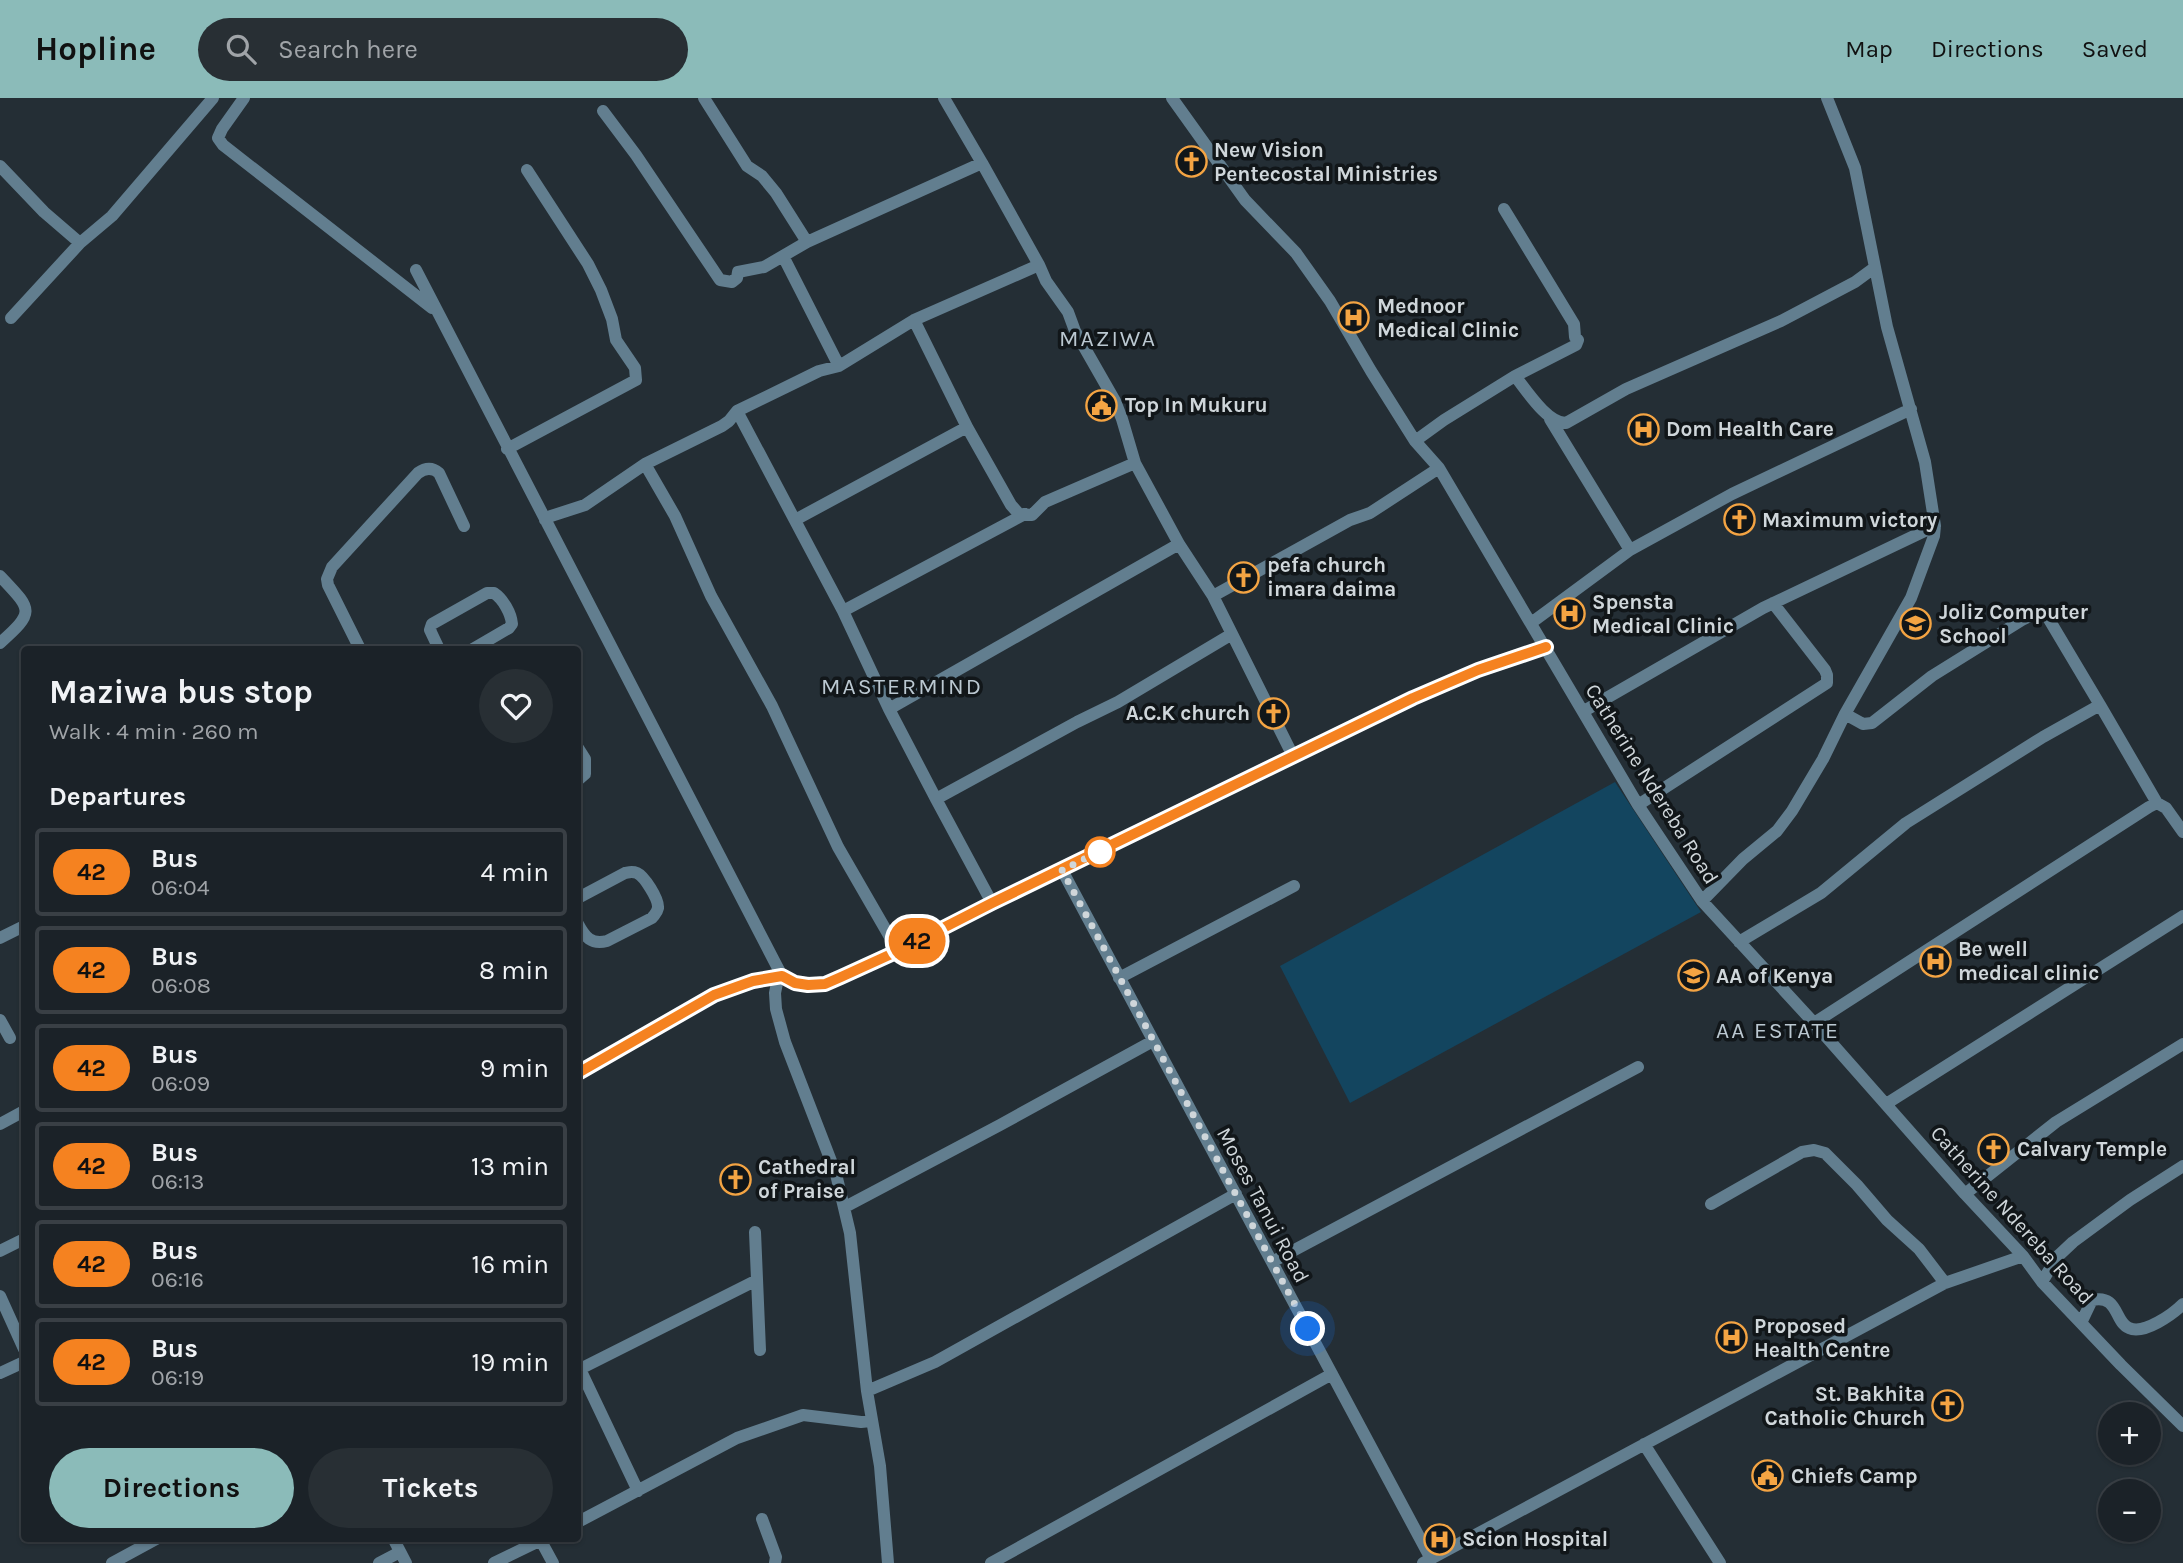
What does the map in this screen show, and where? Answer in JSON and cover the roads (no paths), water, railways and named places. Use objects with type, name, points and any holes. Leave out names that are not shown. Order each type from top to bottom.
[{"type":"street","points":[[11,318],[80,243],[112,216],[213,98]]},
{"type":"street","points":[[244,98],[222,129],[218,138],[223,145],[436,311]]},
{"type":"street","points":[[704,98],[747,166],[762,176],[776,193],[807,242]]},
{"type":"street","points":[[944,98],[1046,281],[1068,312],[1075,331],[1115,401],[1135,463],[1179,544],[1213,596],[1293,756]]},
{"type":"street","name":"Catherine Ndereba Road","points":[[1172,98],[1245,200],[1296,253],[1330,301],[1415,441],[1439,468],[1638,805],[1702,901],[2023,1256],[2042,1282],[2183,1426]]},
{"type":"street","points":[[1702,901],[1743,859],[1777,831],[1823,760],[1845,714],[1910,598],[1934,536],[1935,526],[1925,462],[1887,327],[1855,168],[1827,98]]},
{"type":"street","points":[[603,111],[720,280],[732,282],[737,278],[738,272],[764,267],[807,242],[982,163]]},
{"type":"street","points":[[0,166],[44,212],[80,243]]},
{"type":"street","points":[[507,449],[636,380],[635,368],[616,340],[601,290],[588,264],[527,170]]},
{"type":"street","points":[[1415,441],[1515,376],[1576,345],[1578,340],[1575,337],[1574,324],[1503,209]]},
{"type":"street","points":[[783,256],[839,366]]},
{"type":"street","points":[[545,520],[585,505],[645,464],[722,426],[737,411],[819,371],[839,366],[914,320],[1038,265]]},
{"type":"street","points":[[1550,418],[1558,423],[1566,423],[1626,389],[1781,321],[1855,282],[1874,268]]},
{"type":"street","points":[[416,270],[782,976],[795,983],[825,984],[898,951],[1413,698],[1478,670],[1546,647]]},
{"type":"street","points":[[914,320],[967,427],[1011,505],[1019,514],[1032,515],[1045,502],[1135,463]]},
{"type":"street","points":[[1515,376],[1550,418],[1630,550]]},
{"type":"street","points":[[1531,623],[1630,550],[1732,494],[1911,410]]},
{"type":"street","points":[[737,411],[992,903]]},
{"type":"street","points":[[795,520],[967,427]]},
{"type":"street","points":[[645,464],[674,516],[711,596],[772,706],[838,847],[898,951]]},
{"type":"street","points":[[1213,596],[1349,520],[1370,513],[1439,468]]},
{"type":"street","points":[[358,646],[328,585],[327,579],[332,567],[418,473],[425,469],[439,473],[464,526]]},
{"type":"street","points":[[843,611],[1025,514]]},
{"type":"street","points":[[1584,711],[1773,603],[1935,526]]},
{"type":"street","points":[[890,709],[1179,544]]},
{"type":"street","points":[[0,576],[22,600],[26,612],[23,622],[0,643]]},
{"type":"street","points":[[438,646],[430,630],[432,624],[487,593],[494,593],[501,599],[512,624],[478,646]]},
{"type":"street","points":[[1638,805],[1827,683],[1825,670],[1773,603]]},
{"type":"street","points":[[1845,714],[1863,724],[1872,723],[1932,676],[2022,620],[2040,613],[2047,616],[2157,803],[2166,808],[2183,832]]},
{"type":"street","points":[[936,799],[1118,702],[1232,634]]},
{"type":"street","points":[[1739,942],[1821,893],[1906,823],[2043,737],[2100,705]]},
{"type":"street","points":[[581,753],[586,768],[581,777]]},
{"type":"street","points":[[1814,1023],[2157,803]]},
{"type":"street","name":"Moses Tanui Road","points":[[1062,870],[1332,1374],[1427,1561]]},
{"type":"street","points":[[581,896],[625,873],[632,872],[641,876],[655,896],[658,907],[652,918],[607,942],[589,940],[581,929]]},
{"type":"street","points":[[1119,978],[1294,886]]},
{"type":"street","points":[[1886,1104],[2183,916]]},
{"type":"street","points":[[0,938],[21,928]]},
{"type":"street","points":[[581,1068],[714,995],[753,981],[782,976]]},
{"type":"street","points":[[782,976],[775,993],[776,1009],[785,1042],[836,1174],[850,1233],[867,1391],[880,1466],[888,1563]]},
{"type":"street","points":[[0,1020],[10,1038]]},
{"type":"street","points":[[845,1207],[1153,1041]]},
{"type":"street","points":[[1965,1194],[2056,1122],[2183,1044]]},
{"type":"street","points":[[1272,1262],[1638,1067]]},
{"type":"street","points":[[0,1124],[21,1113]]},
{"type":"street","points":[[1711,1204],[1802,1152],[1814,1150],[1825,1153],[1887,1220],[1919,1249],[1945,1283]]},
{"type":"street","points":[[2042,1282],[2057,1257],[2074,1242],[2130,1200],[2183,1166]]},
{"type":"street","points":[[867,1391],[935,1362],[1236,1194]]},
{"type":"street","points":[[755,1232],[760,1350]]},
{"type":"street","points":[[0,1251],[21,1240]]},
{"type":"street","points":[[1427,1561],[1945,1283],[2023,1256]]},
{"type":"street","points":[[581,1369],[757,1280]]},
{"type":"street","points":[[0,1296],[21,1342]]},
{"type":"street","points":[[2082,1321],[2092,1300],[2105,1300],[2113,1306],[2130,1329],[2145,1327],[2172,1315],[2183,1304]]},
{"type":"street","points":[[0,1373],[21,1363]]},
{"type":"street","points":[[581,1374],[638,1491]]},
{"type":"street","points":[[991,1563],[1332,1374]]},
{"type":"street","points":[[581,1520],[737,1438],[803,1415],[871,1421]]},
{"type":"street","points":[[1644,1444],[1720,1563]]},
{"type":"street","points":[[762,1519],[772,1561]]},
{"type":"street","points":[[494,1563],[537,1542]]},
{"type":"street","points":[[544,1542],[553,1563]]},
{"type":"street","points":[[112,1563],[133,1544]]},
{"type":"street","points":[[379,1563],[403,1557]]},
{"type":"place","name":"New Vision Pentecostal Ministries","points":[[1191,162]]},
{"type":"place","name":"Mednoor Medical Clinic","points":[[1354,318]]},
{"type":"place","name":"Top In Mukuru","points":[[1102,405]]},
{"type":"place","name":"Dom Health Care","points":[[1643,429]]},
{"type":"place","name":"Maximum victory","points":[[1739,520]]},
{"type":"place","name":"pefa church imara daima","points":[[1244,577]]},
{"type":"place","name":"Spensta Medical Clinic","points":[[1569,614]]},
{"type":"place","name":"Joliz Computer School","points":[[1916,624]]},
{"type":"place","name":"A.C.K church","points":[[1273,713]]},
{"type":"place","name":"Be well medical clinic","points":[[1935,961]]},
{"type":"place","name":"AA of Kenya","points":[[1693,976]]},
{"type":"place","name":"Calvary Temple","points":[[1994,1149]]},
{"type":"place","name":"Cathedral of Praise","points":[[735,1179]]},
{"type":"place","name":"Proposed Health Centre","points":[[1731,1338]]},
{"type":"place","name":"St. Bakhita Catholic Church","points":[[1948,1406]]},
{"type":"place","name":"Chiefs Camp","points":[[1768,1476]]},
{"type":"place","name":"Scion Hospital","points":[[1439,1539]]},
{"type":"district","name":"MAZIWA","points":[[1108,338]]},
{"type":"district","name":"MASTERMIND","points":[[902,686]]},
{"type":"district","name":"AA ESTATE","points":[[1778,1030]]}]
